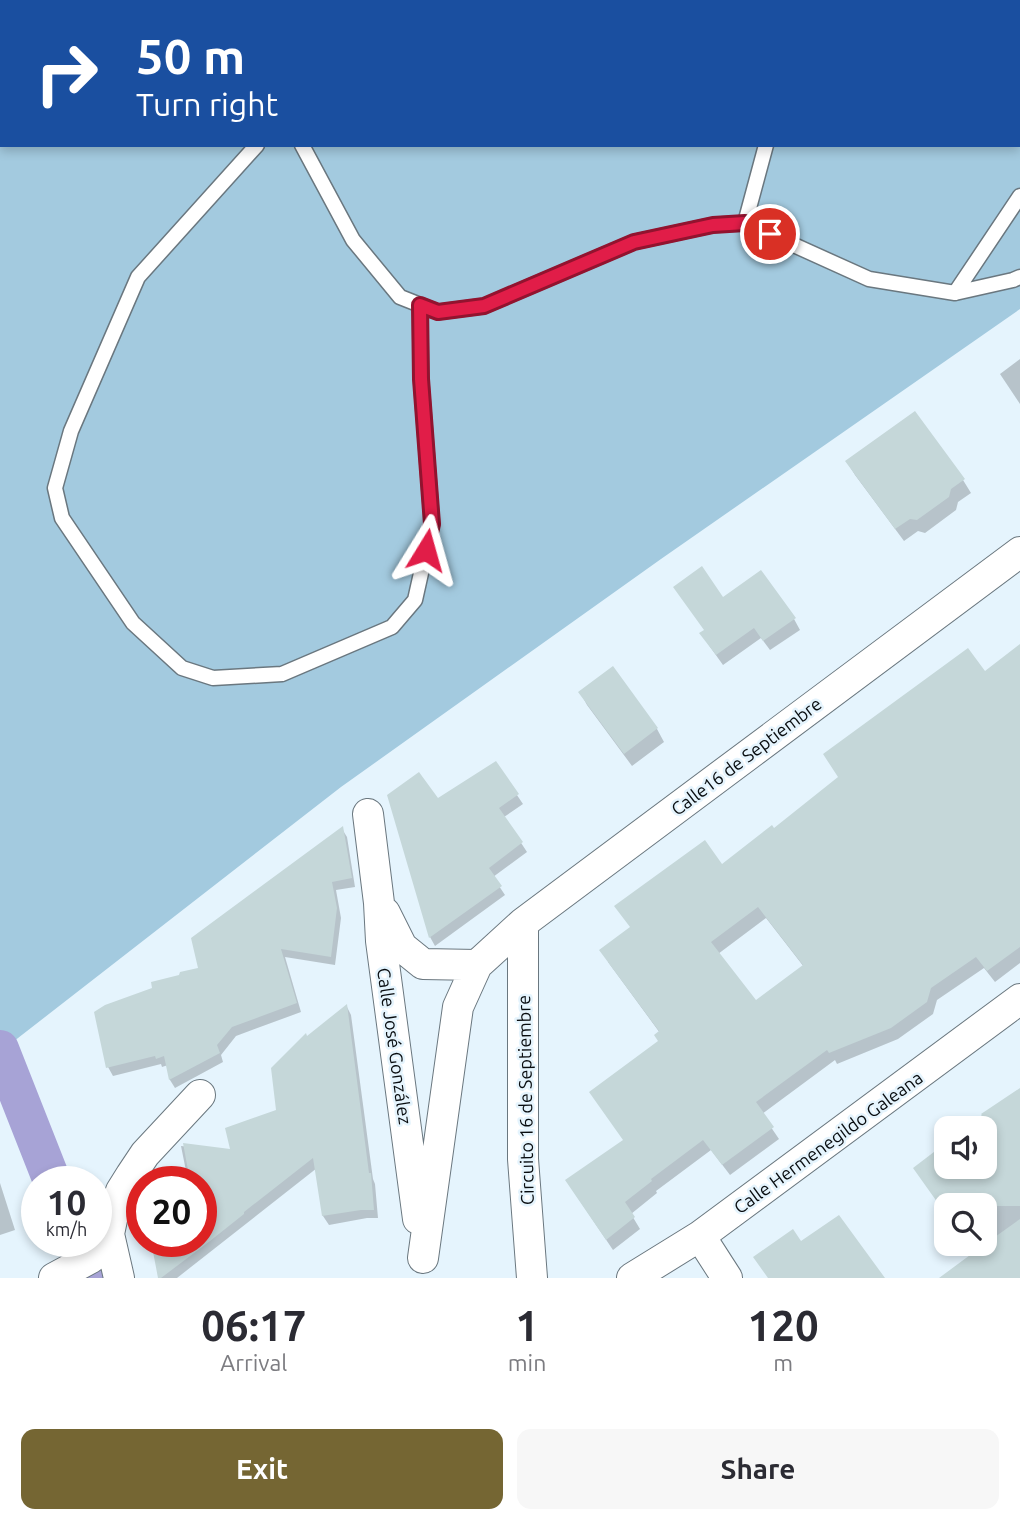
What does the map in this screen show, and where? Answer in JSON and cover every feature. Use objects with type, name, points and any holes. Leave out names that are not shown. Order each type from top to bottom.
[{"type":"street","name":"Calle16 de Septiembre","points":[[477,965],[523,923],[1020,552]]},
{"type":"street","name":"Calle José González","points":[[368,814],[422,1268]]},
{"type":"street","points":[[379,903],[402,947],[423,964],[477,965],[458,1007],[422,1268]]},
{"type":"street","name":"Circuito 16 de Septiembre","points":[[523,923],[523,1159],[532,1278]]},
{"type":"street","name":"Calle Hermenegildo Galeana","points":[[632,1278],[700,1236],[1020,999]]},
{"type":"street","points":[[112,1223],[118,1201],[145,1154],[200,1096]]},
{"type":"street","points":[[700,1236],[727,1278]]},
{"type":"street","points":[[112,1247],[119,1278]]},
{"type":"street","points":[[56,1277],[92,1257]]},
{"type":"lane","points":[[255,147],[138,277],[71,431],[55,488],[62,518],[133,623],[182,668],[213,678],[282,674],[392,627],[415,600],[432,524],[421,379],[420,305]]},
{"type":"lane","points":[[303,147],[353,240],[400,297],[438,312],[484,306],[634,242],[713,225],[745,223],[869,279],[955,293],[1020,277]]},
{"type":"lane","points":[[745,223],[765,147]]},
{"type":"lane","points":[[955,293],[1020,196]]},
{"type":"shaded area","points":[[0,147],[1020,147],[1020,309],[661,559],[341,787],[0,1052]]},
{"type":"building","points":[[915,411],[965,479],[951,489],[949,497],[917,520],[910,519],[895,529],[845,461]]},
{"type":"building","points":[[702,566],[723,597],[761,570],[796,618],[763,641],[754,628],[716,655],[699,633],[704,630],[673,587]]},
{"type":"building","points":[[1020,644],[1020,947],[987,971],[976,957],[931,988],[927,1002],[891,1028],[829,1053],[827,1050],[756,1102],[774,1127],[722,1165],[703,1140],[625,1202],[635,1217],[606,1240],[565,1180],[623,1140],[589,1092],[658,1041],[654,1035],[659,1031],[599,950],[630,927],[614,906],[705,840],[722,864],[772,825],[774,828],[838,777],[823,754],[968,648],[985,671]],"holes":[[[758,907],[803,965],[756,1000],[711,942]]]},
{"type":"building","points":[[613,666],[658,728],[624,754],[578,692]]},
{"type":"building","points":[[496,761],[519,794],[499,808],[523,842],[489,868],[502,886],[429,938],[387,795],[419,772],[438,798]]},
{"type":"building","points":[[343,826],[352,878],[332,882],[337,908],[331,957],[281,949],[297,1003],[232,1027],[217,1045],[220,1053],[169,1080],[164,1056],[106,1068],[94,1012],[105,1005],[152,988],[151,982],[198,968],[191,938]]},
{"type":"building","points":[[347,1004],[374,1210],[322,1216],[313,1158],[217,1235],[217,1166],[187,1166],[183,1143],[230,1149],[225,1128],[276,1110],[271,1068],[306,1033],[307,1036]]},
{"type":"building","points":[[1020,1088],[1020,1206],[997,1206],[997,1193],[934,1193],[934,1198],[913,1168],[934,1152],[934,1179],[997,1179],[997,1116],[981,1114]]},
{"type":"building","points":[[839,1215],[885,1278],[768,1278],[753,1257],[793,1229],[801,1241]]},
{"type":"building","points":[[1020,1219],[1020,1278],[939,1278],[969,1256],[997,1256],[997,1235]]},
{"type":"building","points":[[154,1257],[189,1257],[161,1278],[158,1278]]},
{"type":"waterway","points":[[0,1049],[46,1166]]},
{"type":"waterway","points":[[81,1257],[89,1278]]},
{"type":"route","points":[[426,550],[432,524],[421,379],[420,305],[438,312],[484,306],[634,242],[713,225],[745,223],[770,234]]}]
